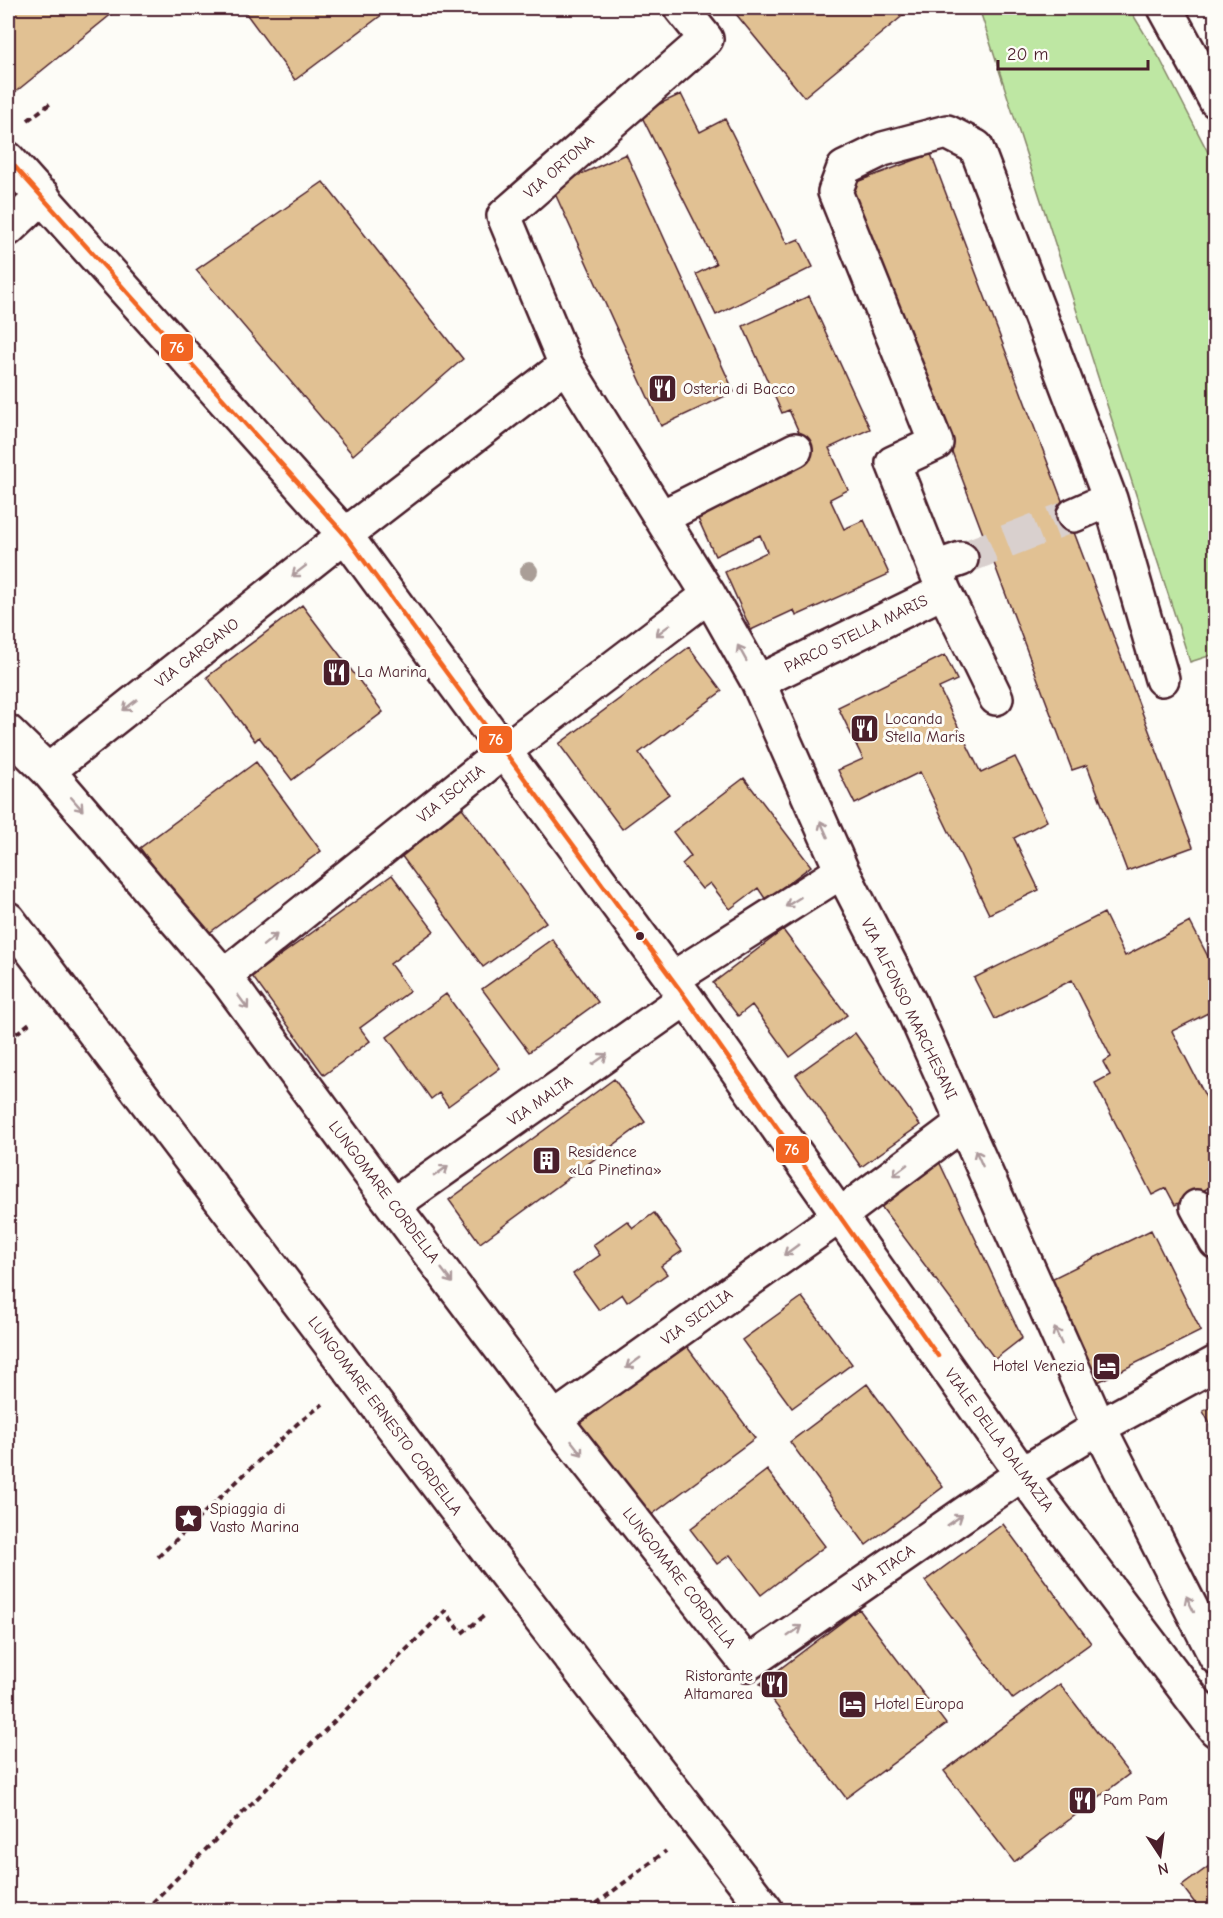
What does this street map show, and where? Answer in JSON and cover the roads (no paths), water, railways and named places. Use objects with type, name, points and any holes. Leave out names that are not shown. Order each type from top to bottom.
[{"type":"street","name":"VIA ORTONA","points":[[566,365],[504,216],[706,39],[681,8]]},
{"type":"street","points":[[1164,8],[1215,101]]},
{"type":"street","points":[[947,573],[893,463],[936,443],[835,192],[844,168],[883,149],[947,132],[976,147],[1110,499],[1162,679]]},
{"type":"street","name":"VIALE DELLA DALMAZIA","points":[[8,159],[345,534],[679,988],[1022,1474],[1215,1730]]},
{"type":"street","points":[[8,230],[43,196]]},
{"type":"street","name":"VIA ALFONSO MARCHESANI","points":[[566,365],[662,517],[758,682],[842,871],[910,1004],[1099,1427],[1215,1657]]},
{"type":"street","name":"VIA GARGANO","points":[[48,771],[345,534],[566,365]]},
{"type":"street","points":[[662,517],[795,450]]},
{"type":"street","points":[[1074,515],[1110,499]]},
{"type":"street","name":"PARCO STELLA MARIS","points":[[758,682],[947,573],[996,698]]},
{"type":"street","name":"VIA ISCHIA","points":[[224,976],[504,751],[709,595]]},
{"type":"street","name":"LUNGOMARE CORDELLA","points":[[8,732],[48,771],[224,976],[554,1419],[747,1664]]},
{"type":"street","name":"VIA MALTA","points":[[393,1205],[679,988],[842,871]]},
{"type":"street","name":"LUNGOMARE ERNESTO CORDELLA","points":[[8,919],[476,1536],[766,1911]]},
{"type":"street","name":"VIA SICILIA","points":[[554,1419],[839,1216],[963,1123]]},
{"type":"street","points":[[1197,1207],[1215,1242]]},
{"type":"street","points":[[1022,1474],[1099,1427],[1215,1363]]},
{"type":"street","name":"VIA ITACA","points":[[747,1664],[1022,1474]]},
{"type":"tunnel","points":[[961,559],[1074,515]]},
{"type":"place","name":"Osteria di Bacco","points":[[662,389]]},
{"type":"place","name":"La Marina","points":[[336,672]]},
{"type":"place","name":"Locanda Stella Maris","points":[[864,728]]},
{"type":"place","name":"Residence «La Pinetina»","points":[[547,1161]]},
{"type":"place","name":"Hotel Venezia","points":[[1106,1366]]},
{"type":"place","name":"Spiaggia di Vasto Marina","points":[[189,1518]]},
{"type":"place","name":"Ristorante Altamarea","points":[[774,1685]]},
{"type":"place","name":"Hotel Europa","points":[[853,1704]]},
{"type":"place","name":"Pam Pam","points":[[1082,1800]]}]
